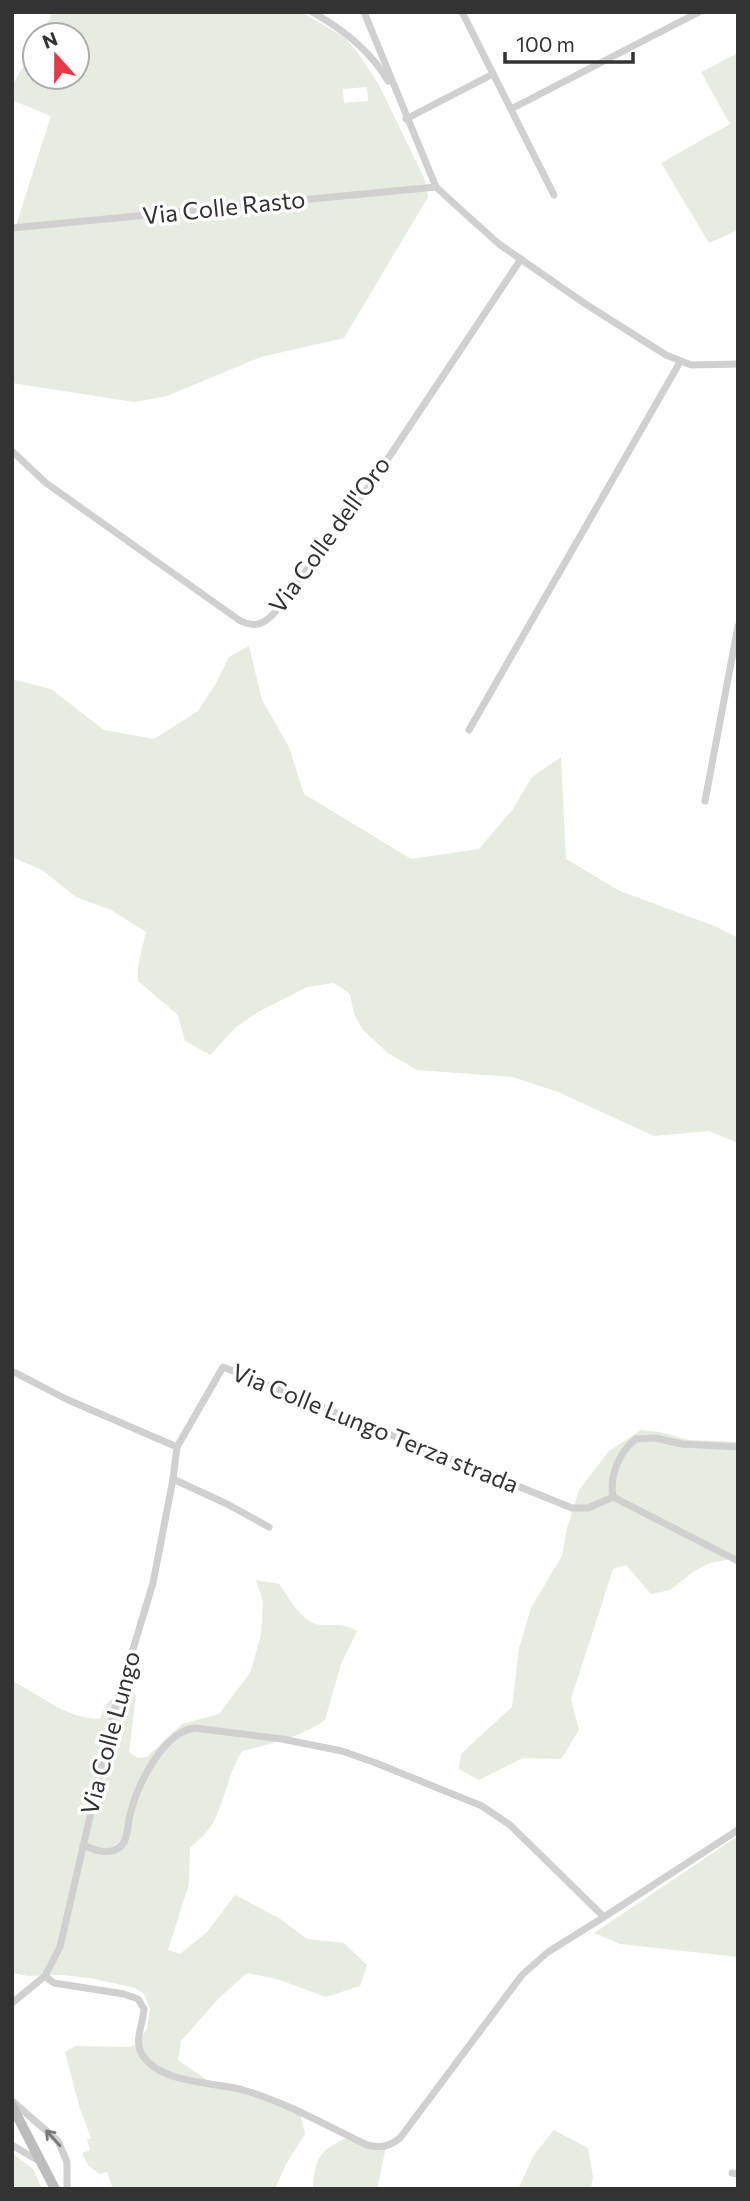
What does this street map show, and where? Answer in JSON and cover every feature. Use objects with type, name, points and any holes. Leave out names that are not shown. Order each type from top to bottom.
[{"type":"main road","points":[[12,2103],[24,2119],[55,2186]]},
{"type":"street","points":[[312,12],[334,24],[361,46],[380,67],[398,99]]},
{"type":"street","points":[[363,12],[436,187],[499,244],[584,303],[680,362],[702,366],[738,364]]},
{"type":"street","points":[[511,109],[699,12]]},
{"type":"street","points":[[465,13],[554,195]]},
{"type":"street","points":[[407,118],[493,74]]},
{"type":"street","name":"Via Colle Rasto","points":[[12,228],[436,187]]},
{"type":"street","name":"Via Colle dell'Oro","points":[[12,451],[46,483],[239,620],[250,625],[261,624],[275,612],[373,481],[521,259]]},
{"type":"street","points":[[469,730],[680,362]]},
{"type":"street","points":[[705,801],[738,626]]},
{"type":"street","name":"Via Colle Lungo Terza strada","points":[[177,1447],[223,1367],[572,1508],[588,1508],[613,1497]]},
{"type":"street","points":[[12,1371],[66,1399],[177,1447]]},
{"type":"street","points":[[738,1447],[681,1444],[654,1438],[636,1439],[620,1457],[612,1481],[613,1497],[738,1561]]},
{"type":"street","name":"Via Colle Lungo","points":[[12,2003],[45,1976],[60,1947],[114,1712],[153,1583],[177,1447]]},
{"type":"street","points":[[173,1479],[269,1527]]},
{"type":"street","points":[[83,1845],[106,1852],[121,1846],[134,1801],[157,1756],[178,1732],[195,1728],[228,1730],[342,1751],[481,1806],[510,1825],[604,1917]]},
{"type":"street","points":[[45,1976],[54,1983],[138,1999],[144,2009],[138,2035],[140,2050],[146,2060],[165,2072],[208,2085],[242,2089],[271,2100],[366,2146],[386,2147],[400,2138],[420,2113],[522,1975],[548,1952],[738,1830]]},
{"type":"street","points":[[24,2119],[55,2138],[62,2149],[67,2162],[67,2189]]},
{"type":"street","points":[[12,2146],[43,2162]]},
{"type":"shaded area","points":[[53,12],[301,12],[344,37],[358,53],[379,85],[425,180],[428,197],[344,338],[261,357],[167,396],[134,402],[12,383],[12,238],[51,116],[12,100],[12,86],[21,70],[21,91],[91,91],[91,21],[48,21]],"holes":[[[367,87],[368,101],[344,103],[343,89]]]},
{"type":"shaded area","points":[[738,53],[738,230],[709,243],[661,163],[730,124],[701,72]]},
{"type":"shaded area","points":[[249,646],[262,700],[289,747],[304,794],[411,859],[479,849],[513,809],[532,777],[561,757],[566,859],[620,891],[717,927],[738,938],[738,1143],[709,1131],[654,1136],[558,1092],[512,1077],[417,1070],[388,1053],[363,1030],[354,1014],[350,994],[334,983],[307,987],[258,1012],[236,1027],[210,1055],[185,1041],[178,1015],[138,981],[138,966],[146,932],[111,910],[76,897],[42,870],[12,857],[12,679],[51,689],[104,730],[154,739],[198,711],[229,657]]},
{"type":"shaded area","points":[[641,1430],[689,1440],[738,1442],[738,1558],[710,1563],[670,1590],[651,1594],[626,1565],[613,1569],[571,1699],[579,1730],[561,1759],[523,1758],[479,1780],[459,1769],[461,1754],[512,1707],[519,1648],[531,1608],[562,1556],[567,1528],[579,1490],[609,1451]]},
{"type":"shaded area","points":[[256,1580],[279,1584],[298,1611],[313,1623],[344,1626],[357,1631],[341,1664],[325,1720],[296,1735],[242,1751],[213,1823],[190,1848],[189,1884],[168,1950],[180,1954],[207,1932],[235,1895],[279,1918],[307,1939],[344,1943],[367,1965],[360,1986],[326,1997],[277,1979],[247,1973],[219,1998],[181,2041],[178,2060],[207,2080],[241,2089],[300,2113],[305,2134],[285,2166],[275,2189],[113,2189],[107,2172],[99,2174],[88,2165],[82,2153],[90,2150],[87,2140],[91,2138],[80,2109],[65,2052],[76,2046],[135,2045],[147,2029],[150,2009],[144,1994],[135,1988],[90,1978],[12,1973],[12,1681],[75,1715],[100,1719],[111,1700],[130,1690],[136,1696],[129,1752],[138,1758],[147,1757],[182,1724],[219,1714],[250,1673],[261,1635],[263,1602]]},
{"type":"shaded area","points":[[738,1836],[738,1957],[620,1944],[594,1933]]},
{"type":"shaded area","points":[[554,2130],[588,2148],[593,2177],[591,2189],[518,2189],[534,2155]]},
{"type":"shaded area","points":[[349,2137],[386,2147],[377,2189],[313,2189],[315,2169],[321,2156],[326,2150]]},
{"type":"shaded area","points":[[12,2153],[34,2170],[42,2189],[15,2189],[12,2186]]}]
